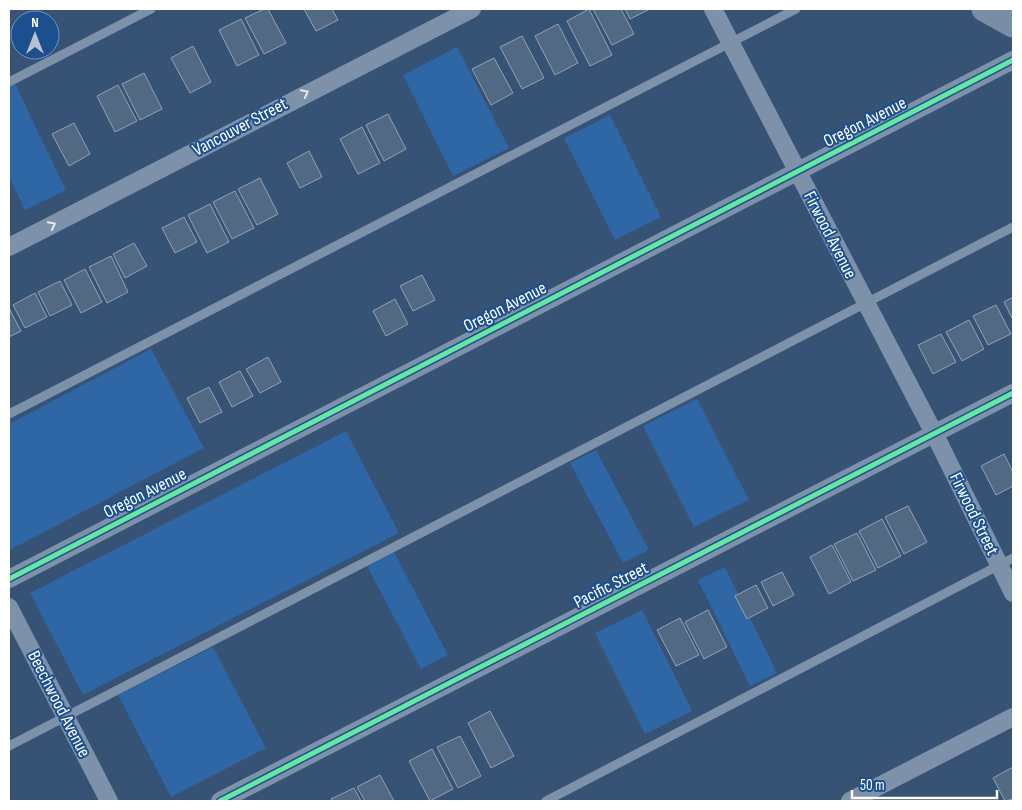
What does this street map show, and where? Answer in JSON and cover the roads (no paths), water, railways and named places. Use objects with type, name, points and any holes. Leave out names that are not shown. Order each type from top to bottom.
[{"type":"street","name":"Vancouver Street","points":[[9,247],[472,9]]},
{"type":"street","name":"Firwood Avenue","points":[[713,9],[935,435]]},
{"type":"street","points":[[984,9],[1013,25]]},
{"type":"street","name":"Oregon Avenue","points":[[9,579],[1013,60]]},
{"type":"street","name":"Pacific Street","points":[[220,801],[1013,394]]},
{"type":"street","name":"Firwood Street","points":[[935,435],[1006,562],[1013,593]]},
{"type":"street","name":"Beechwood Avenue","points":[[9,607],[109,801]]},
{"type":"street","points":[[850,801],[1013,717]]},
{"type":"lane","points":[[9,82],[151,9]]},
{"type":"lane","points":[[9,414],[796,9]]},
{"type":"lane","points":[[9,746],[1013,227]]},
{"type":"lane","points":[[546,801],[1006,562]]}]
